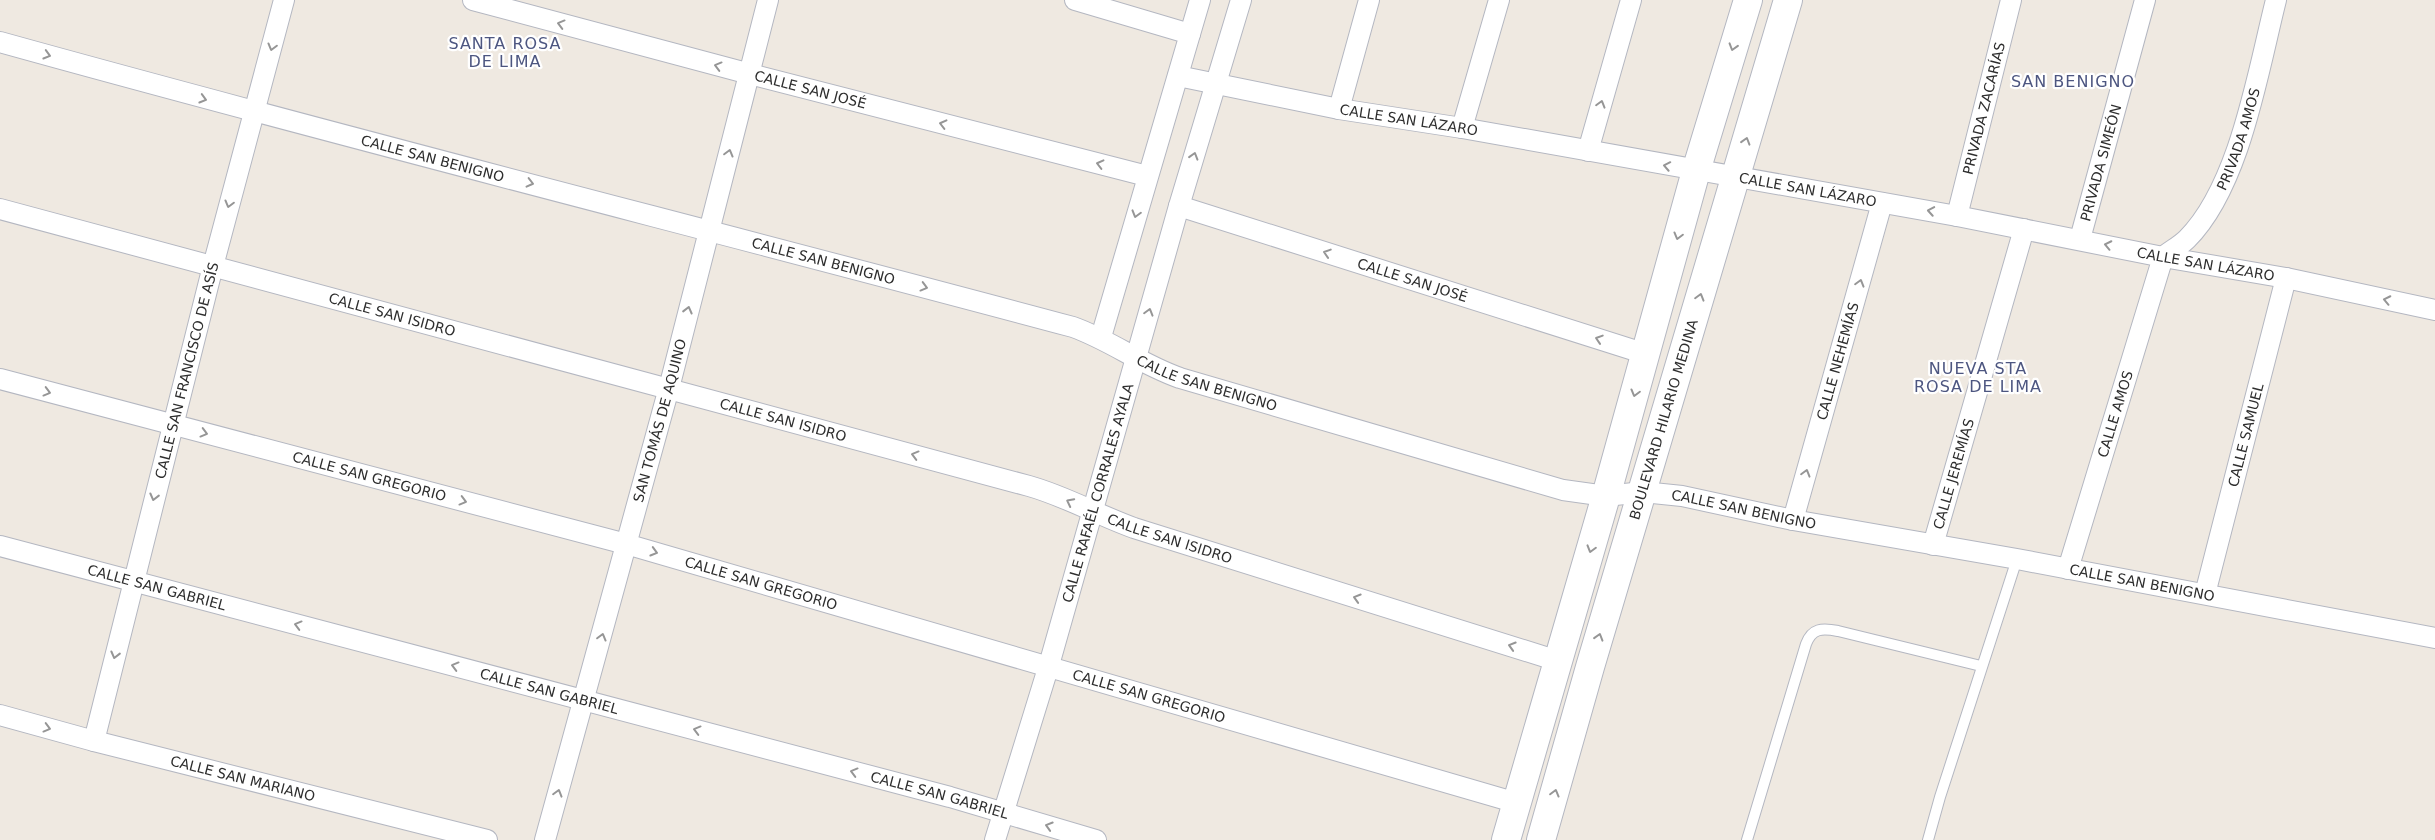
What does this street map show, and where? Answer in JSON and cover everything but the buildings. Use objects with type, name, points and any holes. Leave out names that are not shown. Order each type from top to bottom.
[{"type":"main road","points":[[1506,840],[1606,496],[1696,171],[1748,0]]},
{"type":"main road","name":"BOULEVARD HILARIO MEDINA","points":[[1541,840],[1590,666],[1788,0]]},
{"type":"street","name":"CALLE SAN FRANCISCO DE ASÍS","points":[[94,741],[132,582],[213,266],[284,0]]},
{"type":"street","name":"CALLE SAN JOSÉ","points":[[473,0],[750,74],[1147,176]]},
{"type":"street","name":"SAN TOMÁS DE AQUINO","points":[[545,840],[669,388],[708,229],[768,0]]},
{"type":"street","points":[[1075,0],[1190,34]]},
{"type":"street","points":[[1101,337],[1200,0]]},
{"type":"street","name":"CALLE RAFAÉL CORRALES AYALA","points":[[995,840],[1002,812],[1049,665],[1179,206],[1241,0]]},
{"type":"street","points":[[1340,109],[1369,0]]},
{"type":"street","points":[[1462,128],[1499,0]]},
{"type":"street","points":[[1588,151],[1631,0]]},
{"type":"street","name":"PRIVADA ZACARÍAS","points":[[1957,216],[2012,0]]},
{"type":"street","name":"PRIVADA SIMEÓN","points":[[2080,240],[2145,0]]},
{"type":"street","name":"PRIVADA AMOS","points":[[2162,257],[2187,239],[2208,212],[2224,184],[2238,149],[2276,0]]},
{"type":"street","name":"CALLE SAN BENIGNO","points":[[0,42],[254,113],[708,229],[1073,327],[1101,337],[1136,359],[1180,378],[1562,490],[1606,496],[1642,492],[1682,496],[1793,520],[2017,559],[2435,638]]},
{"type":"street","name":"CALLE SAN LÁZARO","points":[[1178,76],[1340,109],[1462,128],[1957,216],[2162,257],[2286,278],[2435,310]]},
{"type":"street","name":"CALLE NEHEMÍAS","points":[[1793,520],[1882,203]]},
{"type":"street","name":"CALLE SAN JOSÉ","points":[[1179,206],[1646,354]]},
{"type":"street","name":"CALLE SAN ISIDRO","points":[[0,209],[1054,493],[1092,512],[1134,528],[1558,661]]},
{"type":"street","name":"CALLE JEREMÍAS","points":[[1933,545],[2024,230]]},
{"type":"street","name":"CALLE AMOS","points":[[2068,569],[2162,257]]},
{"type":"street","name":"CALLE SAMUEL","points":[[2205,594],[2286,278]]},
{"type":"street","name":"CALLE SAN GREGORIO","points":[[0,379],[626,544],[1049,665],[1517,803]]},
{"type":"street","name":"CALLE SAN GABRIEL","points":[[0,546],[1002,812],[1096,840]]},
{"type":"street","name":"CALLE SAN MARIANO","points":[[0,715],[94,741],[487,840]]},
{"type":"lane","points":[[1928,840],[1981,666],[2017,559]]},
{"type":"lane","points":[[1747,840],[1806,644],[1814,632],[1820,630],[1838,631],[1981,666]]},
{"type":"district","name":"SANTA ROSA DE LIMA","points":[[505,52]]},
{"type":"district","name":"SAN BENIGNO","points":[[2073,81]]},
{"type":"district","name":"NUEVA STA ROSA DE LIMA","points":[[1978,377]]}]
